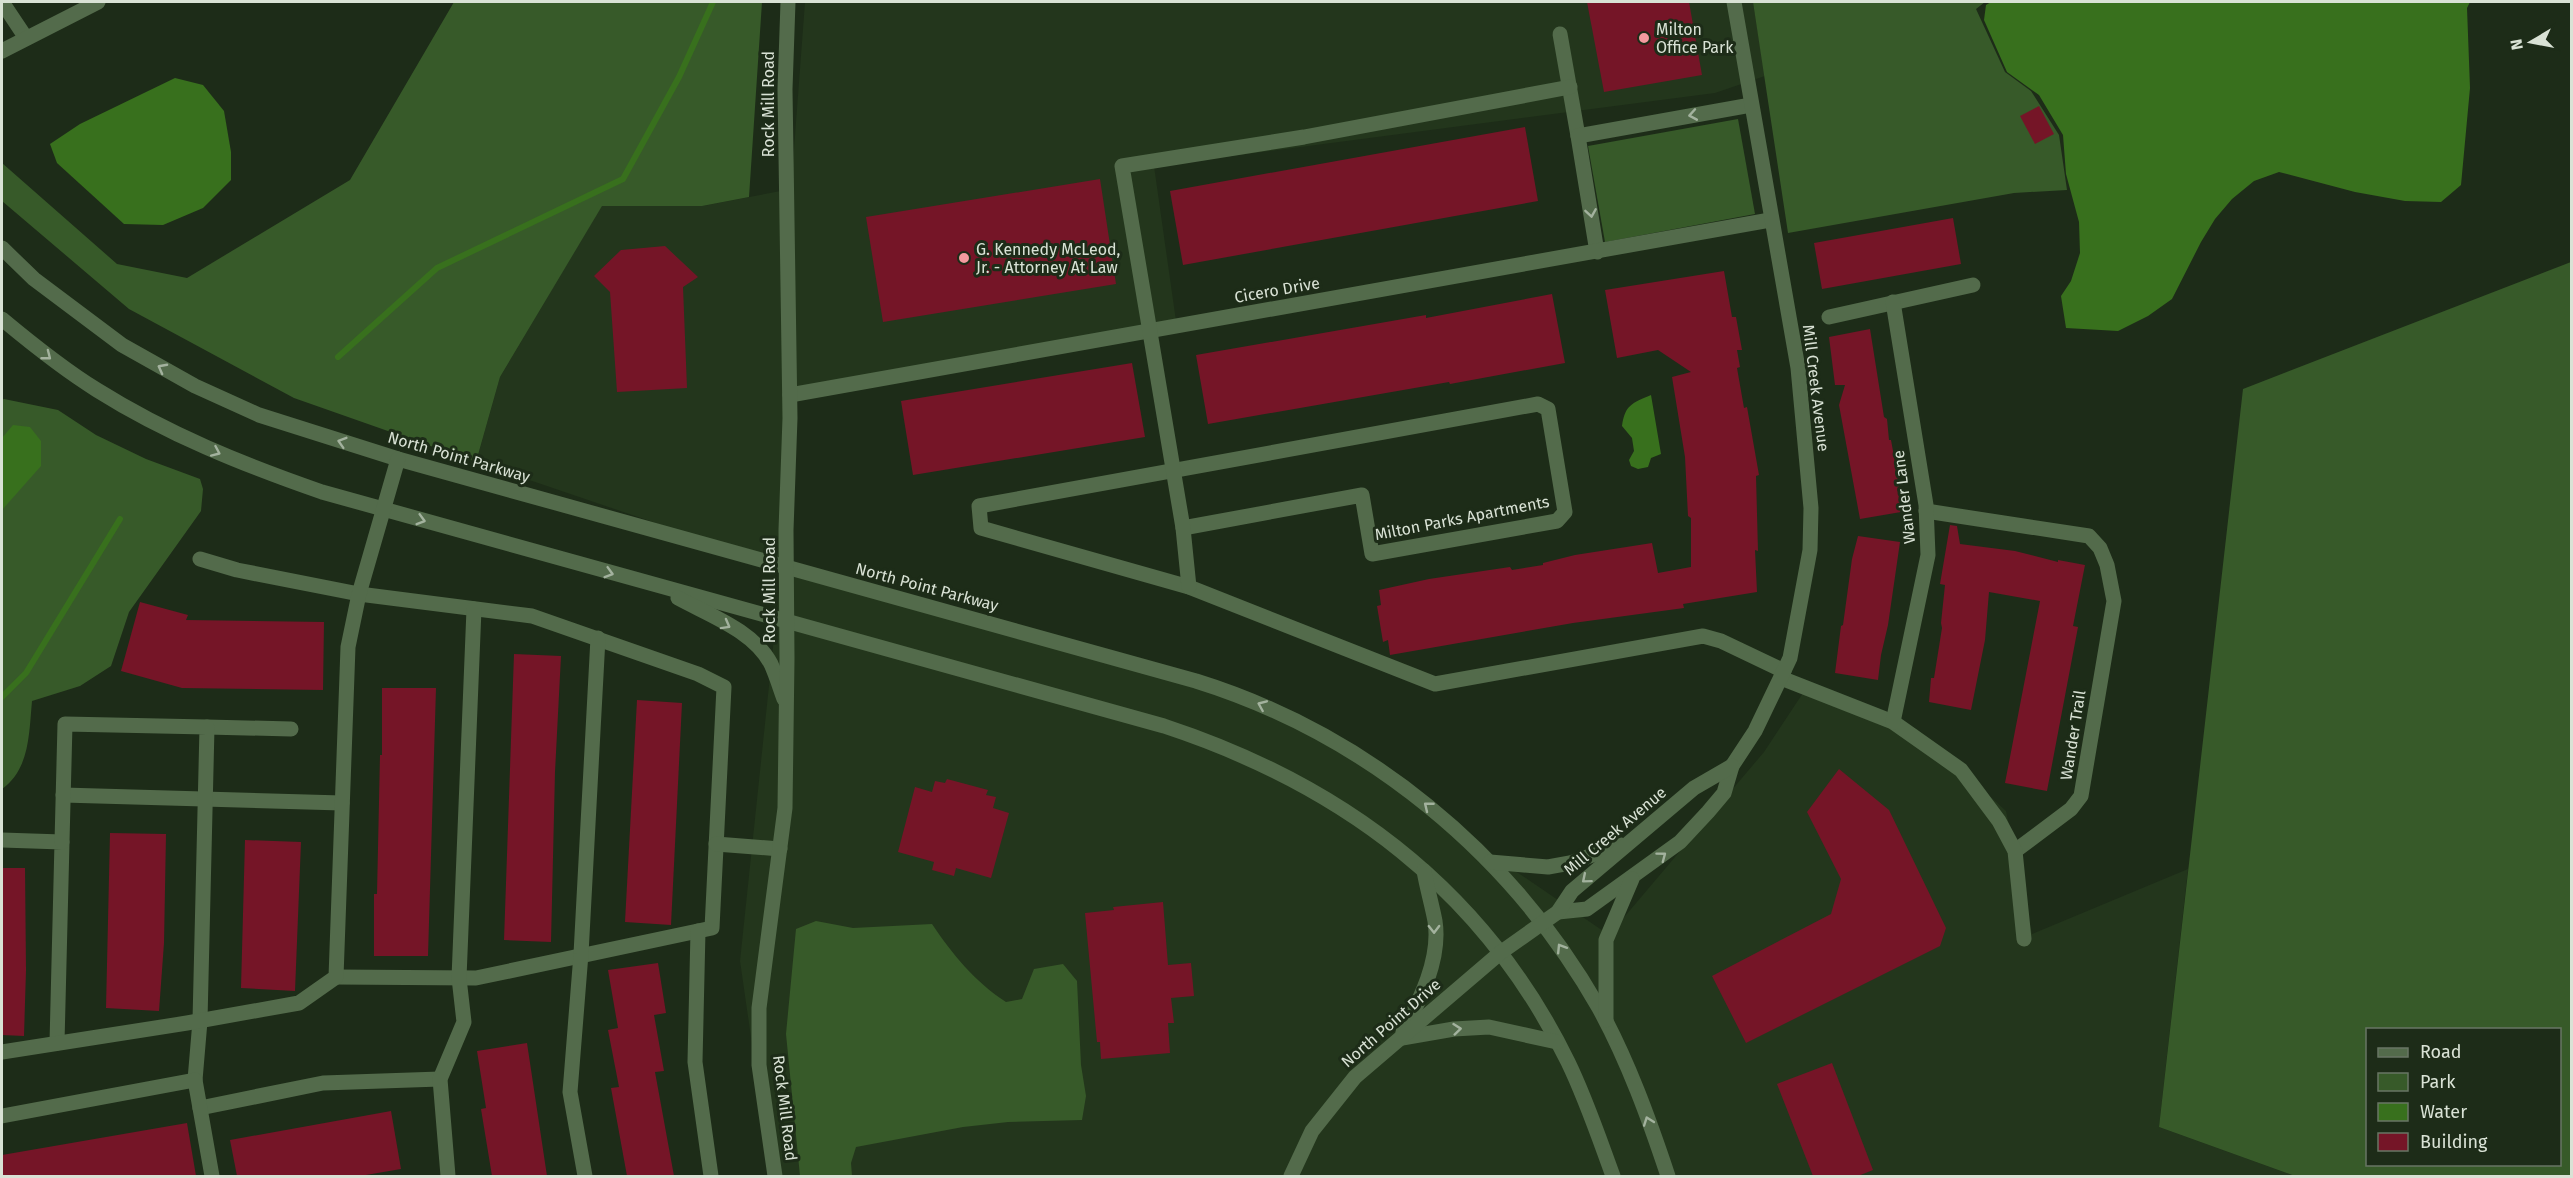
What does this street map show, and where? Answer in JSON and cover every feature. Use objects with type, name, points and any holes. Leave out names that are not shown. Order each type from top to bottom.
[{"type":"street","points":[[2,2],[26,38]]},
{"type":"street","points":[[2,51],[98,2]]},
{"type":"street","name":"Rock Mill Road","points":[[775,1176],[759,1065],[759,1008],[785,808],[786,566],[790,395],[785,89],[788,2]]},
{"type":"street","name":"Mill Creek Avenue","points":[[1558,912],[1587,909],[1632,879],[1680,842],[1708,812],[1724,793],[1732,766],[1755,731],[1790,658],[1810,550],[1811,508],[1798,368],[1770,220],[1734,2]]},
{"type":"street","points":[[1560,34],[1597,252]]},
{"type":"street","points":[[1189,587],[1183,528],[1122,166],[1304,137],[1570,87]]},
{"type":"street","points":[[1578,136],[1751,105]]},
{"type":"street","name":"Cicero Drive","points":[[790,395],[1770,220]]},
{"type":"street","name":"North Point Parkway","points":[[2,248],[34,279],[122,345],[158,367],[259,415],[398,459],[1196,681],[1271,708],[1312,728],[1383,772],[1445,820],[1490,862],[1543,922],[1574,967],[1606,1023],[1628,1068],[1668,1176]]},
{"type":"street","points":[[1829,316],[1973,285]]},
{"type":"street","name":"Wander Lane","points":[[1893,302],[1926,511],[1928,555],[1893,722]]},
{"type":"street","points":[[2,319],[59,365],[97,390],[181,436],[271,474],[322,492],[385,510],[1086,703],[1211,741],[1307,786],[1360,820],[1424,871],[1465,910],[1500,953],[1544,1017],[1581,1089],[1613,1176]]},
{"type":"street","name":"Milton Parks Apartments","points":[[1183,528],[1362,495],[1372,554],[1557,521],[1565,513],[1548,409],[1538,404],[979,506],[981,528],[1189,587],[1436,684],[1703,636],[1721,641],[1782,675]]},
{"type":"street","points":[[336,976],[348,647],[359,594],[398,459]]},
{"type":"street","name":"Wander Trail","points":[[1926,511],[2089,536],[2100,548],[2107,565],[2114,601],[2082,796],[2071,809],[2015,851]]},
{"type":"street","points":[[2,1052],[299,1003],[336,976],[476,978],[712,928],[724,687],[698,674],[532,616],[359,594],[237,570],[200,559]]},
{"type":"street","points":[[657,586],[744,635],[760,649],[771,664],[786,706]]},
{"type":"street","points":[[448,1176],[440,1079],[464,1022],[459,978],[474,609]]},
{"type":"street","points":[[585,1176],[570,1092],[581,954],[598,638]]},
{"type":"street","points":[[1782,675],[1893,722],[1961,770],[1999,820],[2015,851],[2024,939]]},
{"type":"street","points":[[57,1043],[65,724],[291,729]]},
{"type":"street","points":[[207,727],[200,1021],[195,1080],[212,1176]]},
{"type":"street","name":"Mill Creek Avenue","points":[[1543,922],[1558,912],[1572,891],[1694,788],[1732,766]]},
{"type":"street","points":[[63,795],[342,802]]},
{"type":"street","points":[[2,840],[62,842]]},
{"type":"street","points":[[1490,862],[1548,867],[1570,863],[1632,841]]},
{"type":"street","points":[[716,844],[780,849]]},
{"type":"street","points":[[1400,1039],[1423,995],[1434,948],[1435,924],[1424,871]]},
{"type":"street","points":[[1606,1023],[1606,940],[1632,879]]},
{"type":"street","name":"North Point Drive","points":[[1291,1176],[1312,1131],[1355,1077],[1500,953],[1543,922]]},
{"type":"street","points":[[698,931],[695,1062],[711,1176]]},
{"type":"street","points":[[1400,1039],[1454,1029],[1489,1027],[1557,1042]]},
{"type":"street","points":[[200,1108],[323,1083],[440,1079]]},
{"type":"street","points":[[2,1116],[195,1080]]},
{"type":"shaded area","points":[[805,2],[1753,2],[1765,76],[1715,93],[1154,166],[1177,328],[786,398],[782,561],[1267,701],[1609,935],[1764,752],[1803,693],[1917,729],[2006,811],[2032,934],[2188,869],[2159,1127],[2295,1176],[771,1176],[740,961],[782,562],[700,538],[476,462],[500,377],[602,205],[702,206],[791,189]]},
{"type":"green space","points":[[454,2],[762,2],[749,197],[702,206],[602,206],[500,377],[476,462],[294,398],[129,309],[2,201],[2,163],[117,264],[187,278],[350,180]]},
{"type":"green space","points":[[1753,2],[1985,2],[1976,9],[2005,72],[2031,91],[2059,135],[2067,190],[2014,193],[1788,233]]},
{"type":"green space","points":[[1738,119],[1755,214],[1605,242],[1588,146]]},
{"type":"green space","points":[[2571,262],[2571,1176],[2295,1176],[2159,1127],[2243,389]]},
{"type":"green space","points":[[2,400],[58,410],[96,435],[146,459],[200,479],[203,489],[201,511],[129,612],[111,666],[80,686],[32,701],[29,738],[23,761],[11,781],[2,789]]},
{"type":"green space","points":[[816,921],[853,928],[932,924],[965,967],[1006,1002],[1022,999],[1034,969],[1063,964],[1077,981],[1081,1065],[1086,1096],[1082,1120],[1008,1122],[963,1127],[856,1147],[851,1163],[852,1176],[800,1176],[786,1034],[796,929]]},
{"type":"water","points":[[1991,2],[2470,2],[2467,8],[2470,88],[2461,185],[2441,202],[2405,201],[2355,192],[2279,172],[2254,181],[2232,199],[2215,219],[2172,299],[2148,316],[2118,331],[2066,328],[2061,296],[2071,281],[2080,253],[2079,222],[2066,174],[2063,135],[2039,95],[2007,72],[1984,20],[1986,5]]},
{"type":"water","points":[[175,78],[203,85],[224,111],[231,152],[231,180],[203,208],[163,225],[124,224],[57,163],[50,144],[80,124]]},
{"type":"water","points":[[1651,395],[1661,454],[1651,458],[1648,467],[1638,469],[1631,466],[1629,460],[1634,451],[1632,438],[1622,426],[1627,409]]},
{"type":"water","points":[[13,425],[30,427],[41,441],[41,466],[2,510],[2,438]]},
{"type":"building","name":"Milton Office Park","points":[[1587,2],[1689,2],[1702,75],[1604,92]]},
{"type":"building","points":[[2039,106],[2054,134],[2035,144],[2020,116]]},
{"type":"building","points":[[1525,127],[1538,201],[1183,265],[1170,191]]},
{"type":"building","points":[[1100,179],[1116,284],[883,322],[866,217]]},
{"type":"building","points":[[1953,218],[1961,264],[1822,289],[1814,243]]},
{"type":"building","points":[[665,246],[698,277],[683,287],[687,388],[617,392],[610,292],[594,276],[621,250]]},
{"type":"building","points":[[1724,271],[1732,317],[1736,317],[1742,350],[1737,350],[1740,367],[1737,368],[1744,408],[1747,407],[1759,475],[1756,476],[1757,592],[1683,604],[1684,608],[1573,623],[1390,655],[1388,640],[1383,642],[1377,606],[1381,605],[1379,590],[1429,579],[1510,567],[1512,570],[1543,565],[1543,563],[1575,555],[1652,543],[1658,573],[1691,567],[1691,518],[1688,516],[1685,457],[1672,377],[1691,372],[1658,350],[1617,358],[1605,290]]},
{"type":"building","points":[[1552,294],[1565,363],[1208,424],[1196,355],[1426,315],[1426,318]]},
{"type":"building","points":[[1870,329],[1884,417],[1887,419],[1889,440],[1891,440],[1899,484],[1901,512],[1860,519],[1839,405],[1845,385],[1835,385],[1829,337]]},
{"type":"building","points":[[1132,363],[1145,437],[913,475],[901,401]]},
{"type":"building","points":[[1950,525],[1957,526],[1960,544],[2015,551],[2058,562],[2058,560],[2085,565],[2073,626],[2078,627],[2047,791],[2005,783],[2040,601],[1989,592],[1985,640],[1971,710],[1929,702],[1931,678],[1934,678],[1942,628],[1945,585],[1940,584]]},
{"type":"building","points":[[1858,536],[1900,542],[1878,680],[1835,673],[1852,559]]},
{"type":"building","points":[[140,602],[188,615],[186,620],[324,622],[323,690],[182,688],[121,671]]},
{"type":"building","points":[[514,654],[561,656],[555,772],[551,942],[504,940]]},
{"type":"building","points":[[382,688],[436,688],[428,956],[374,956],[374,894],[377,894],[380,755],[382,755]]},
{"type":"building","points":[[637,700],[682,703],[671,925],[625,922]]},
{"type":"building","points":[[1839,769],[1889,810],[1946,928],[1940,946],[1746,1043],[1712,976],[1831,914],[1841,879],[1807,812]]},
{"type":"building","points":[[947,779],[988,790],[986,795],[996,797],[993,808],[1009,813],[991,878],[956,868],[954,876],[932,870],[934,862],[898,852],[915,787],[932,792],[935,781],[945,783]]},
{"type":"building","points":[[110,833],[166,834],[164,943],[159,1011],[106,1008]]},
{"type":"building","points":[[245,840],[301,842],[295,991],[241,988]]},
{"type":"building","points":[[2,868],[25,868],[24,1036],[2,1035]]},
{"type":"building","points":[[1163,902],[1168,965],[1191,963],[1194,996],[1171,998],[1174,1023],[1168,1023],[1170,1053],[1101,1059],[1100,1042],[1097,1042],[1085,913],[1114,910],[1113,907]]},
{"type":"building","points":[[658,963],[666,1013],[654,1015],[664,1071],[655,1072],[674,1176],[627,1176],[611,1088],[619,1087],[608,1030],[618,1028],[608,970]]},
{"type":"building","points":[[527,1043],[547,1176],[492,1176],[481,1109],[486,1108],[477,1051]]},
{"type":"building","points":[[1832,1063],[1873,1170],[1858,1176],[1813,1176],[1777,1084]]},
{"type":"building","points":[[391,1111],[401,1169],[360,1176],[237,1176],[230,1140]]},
{"type":"building","points":[[187,1123],[196,1176],[2,1176],[2,1155]]},
{"type":"waterway","points":[[338,357],[437,268],[623,179],[679,77],[713,2]]},
{"type":"waterway","points":[[2,697],[26,673],[120,519]]},
{"type":"place","name":"Milton Office Park","points":[[1644,38]]},
{"type":"place","name":"G. Kennedy McLeod, Jr. - Attorney At Law","points":[[964,258]]}]
